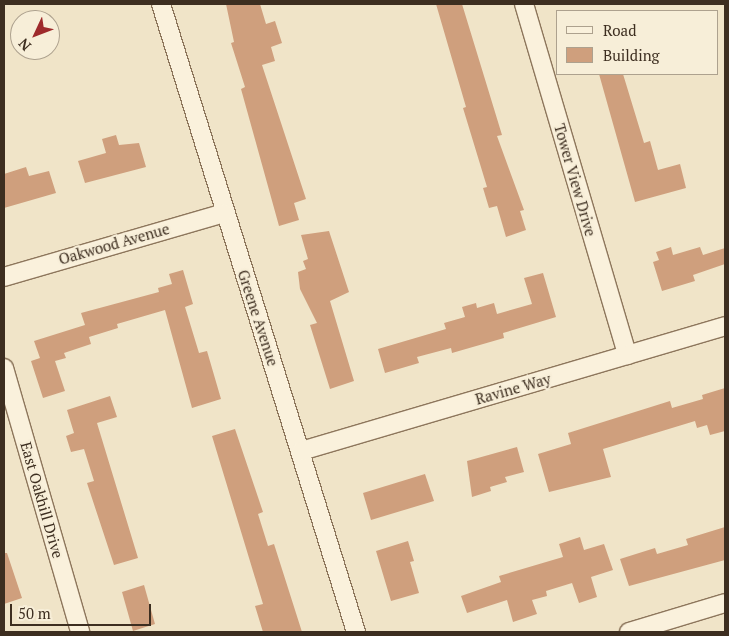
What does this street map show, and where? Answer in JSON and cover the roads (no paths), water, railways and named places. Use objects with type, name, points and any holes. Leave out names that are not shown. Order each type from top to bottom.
[{"type":"street","name":"Greene Avenue","points":[[161,4],[224,213],[301,451],[356,632]]},
{"type":"street","name":"Tower View Drive","points":[[524,4],[627,355]]},
{"type":"street","name":"Oakwood Avenue","points":[[4,277],[224,213]]},
{"type":"street","name":"Ravine Way","points":[[301,451],[725,326]]},
{"type":"street","name":"East Oakhill Drive","points":[[4,368],[80,632]]},
{"type":"street","points":[[629,632],[725,603]]}]
